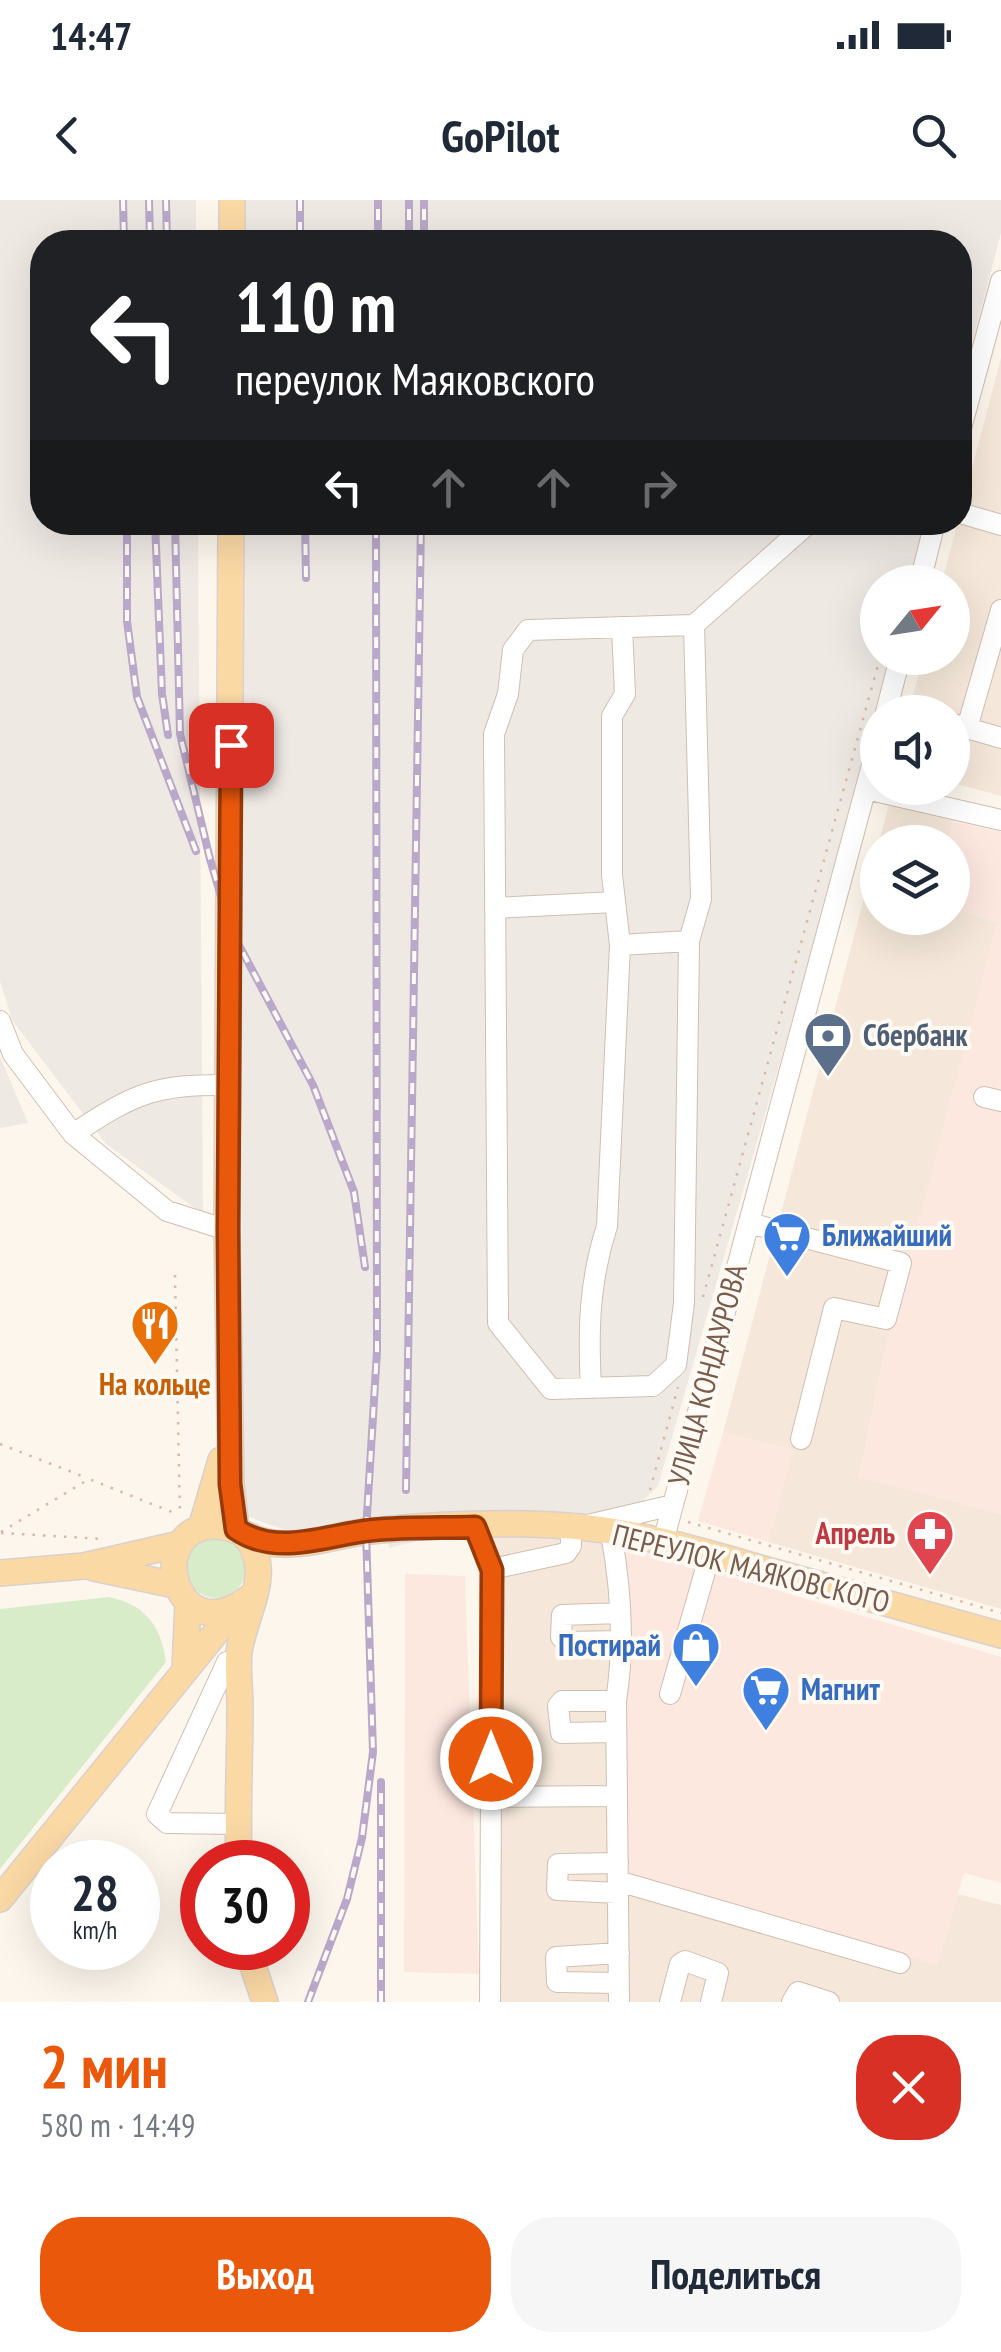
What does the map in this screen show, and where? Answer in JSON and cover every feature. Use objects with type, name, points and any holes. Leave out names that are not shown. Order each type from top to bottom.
[{"type":"main road","points":[[232,200],[232,230]]},
{"type":"main road","points":[[231,535],[229,1421],[240,1532],[258,1558],[239,1651],[238,1840]]},
{"type":"main road","points":[[0,1573],[84,1566],[177,1534],[190,1522],[229,1421]]},
{"type":"main road","name":"ПЕРЕУЛОК МАЯКОВСКОГО","points":[[190,1522],[240,1532],[268,1543],[318,1540],[366,1531],[574,1527],[710,1554],[1001,1636]]},
{"type":"main road","points":[[177,1534],[172,1569],[227,1662],[240,1704]]},
{"type":"main road","points":[[84,1566],[194,1608],[222,1613],[318,1540]]},
{"type":"main road","points":[[0,1899],[184,1669],[194,1608]]},
{"type":"main road","points":[[184,1669],[194,1608]]},
{"type":"main road","points":[[254,1970],[265,2002]]},
{"type":"street","points":[[972,388],[1001,281]]},
{"type":"street","points":[[972,517],[1001,526]]},
{"type":"street","points":[[694,625],[701,899],[689,941],[686,1248],[676,1365],[652,1386],[551,1388],[498,1322],[494,734],[508,694],[514,650],[528,630],[694,625],[795,535]]},
{"type":"street","points":[[925,565],[933,535]]},
{"type":"street","points":[[970,698],[1001,610]]},
{"type":"street","points":[[591,1388],[588,1317],[593,1271],[607,1226],[620,945],[615,902],[612,716],[625,694],[622,627]]},
{"type":"street","points":[[970,729],[1001,738]]},
{"type":"street","name":"УЛИЦА КОНДАУРОВА","points":[[662,1542],[862,805]]},
{"type":"street","points":[[936,805],[1001,820]]},
{"type":"street","points":[[495,908],[615,902]]},
{"type":"street","points":[[620,945],[689,941]]},
{"type":"street","points":[[0,1020],[13,1054],[73,1134],[167,1212],[228,1230]]},
{"type":"street","points":[[73,1134],[128,1098],[183,1084],[230,1085]]},
{"type":"street","points":[[749,1223],[902,1263],[886,1319],[834,1308],[801,1439]]},
{"type":"street","points":[[492,1570],[566,1553],[572,1546],[574,1527],[673,1505]]},
{"type":"street","points":[[475,1527],[492,1570],[490,2002]]},
{"type":"street","points":[[611,1533],[620,1614],[616,1701],[619,1953],[619,1992],[557,1982],[559,1954],[619,1953]]},
{"type":"street","points":[[670,1694],[710,1554]]},
{"type":"street","points":[[620,1614],[566,1614],[561,1618],[561,1637],[566,1642],[620,1641]]},
{"type":"street","points":[[227,1662],[157,1814],[168,1823],[236,1824]]},
{"type":"street","points":[[616,1701],[559,1702],[558,1729],[616,1732]]},
{"type":"street","points":[[491,1797],[617,1796]]},
{"type":"street","points":[[618,1879],[900,1963]]},
{"type":"street","points":[[670,2002],[685,1962],[718,1973],[711,2002]]},
{"type":"street","points":[[792,2002],[798,1992],[829,2002]]},
{"type":"path","points":[[702,1300],[875,675]]},
{"type":"path","points":[[174,1275],[190,1522]]},
{"type":"path","points":[[650,1490],[681,1376]]},
{"type":"path","points":[[0,1444],[190,1522]]},
{"type":"path","points":[[0,1533],[88,1479]]},
{"type":"path","points":[[177,1534],[190,1522]]},
{"type":"path","points":[[688,1522],[1001,1612]]},
{"type":"path","points":[[0,1533],[108,1540]]},
{"type":"shaded area","points":[[0,200],[196,200],[196,230],[30,230],[30,535],[198,535],[203,1214],[106,1144],[12,1020],[0,981]]},
{"type":"shaded area","points":[[236,200],[1001,200],[1001,233],[972,343],[972,230],[237,230]]},
{"type":"shaded area","points":[[1001,358],[1001,796],[970,788],[970,695],[913,695],[919,675],[970,675],[970,565],[946,565],[954,535],[972,535],[972,468]]},
{"type":"shaded area","points":[[240,535],[922,535],[914,565],[860,565],[860,675],[885,675],[879,695],[860,695],[860,768],[808,965],[658,1486],[633,1510],[475,1527],[389,1548],[386,1519],[288,1531],[243,1515]]},
{"type":"shaded area","points":[[889,805],[953,821],[952,825],[883,825]]},
{"type":"shaded area","points":[[953,821],[1001,832],[1001,1514],[859,1478],[884,1355],[997,922],[970,913],[970,825],[952,825]]},
{"type":"shaded area","points":[[860,913],[860,935],[970,935],[970,913],[998,922],[884,1355],[859,1477],[1001,1514],[1001,1609],[768,1542],[793,1450],[723,1433]]},
{"type":"shaded area","points":[[1,1059],[28,1123],[0,1128]]},
{"type":"shaded area","points":[[723,1433],[794,1450],[768,1542],[698,1521]]},
{"type":"shaded area","points":[[577,1532],[618,1543],[937,1965],[958,1894],[1001,1905],[1001,2002],[500,2002],[501,1589],[489,1537]]},
{"type":"shaded area","points":[[618,1543],[1001,1657],[1001,1883],[964,1873],[937,1965],[619,1874]]},
{"type":"shaded area","points":[[405,1574],[465,1576],[479,1974],[404,1972]]},
{"type":"green space","points":[[216,1538],[237,1547],[246,1568],[237,1589],[216,1598],[195,1589],[186,1568],[195,1547]]},
{"type":"green space","points":[[109,1597],[133,1605],[150,1619],[166,1662],[0,1869],[0,1609]]},
{"type":"railway","points":[[123,200],[124,230]]},
{"type":"railway","points":[[149,200],[150,230]]},
{"type":"railway","points":[[166,200],[167,230]]},
{"type":"railway","points":[[300,200],[300,230]]},
{"type":"railway","points":[[378,200],[378,230]]},
{"type":"railway","points":[[409,200],[409,230]]},
{"type":"railway","points":[[424,200],[424,230]]},
{"type":"railway","points":[[127,535],[127,621],[137,697],[196,851]]},
{"type":"railway","points":[[156,535],[162,694],[168,735]]},
{"type":"railway","points":[[175,535],[180,734],[210,859],[231,930],[313,1085],[354,1192],[365,1267]]},
{"type":"railway","points":[[305,535],[306,578]]},
{"type":"railway","points":[[308,2002],[347,1899],[362,1838],[373,1752],[366,1531],[377,1351],[376,535]]},
{"type":"railway","points":[[406,1490],[421,535]]},
{"type":"railway","points":[[381,1782],[381,2002]]},
{"type":"place","name":"Сбербанк","points":[[828,1078]]},
{"type":"place","name":"Ближайший","points":[[787,1278]]},
{"type":"place","name":"На кольце","points":[[155,1366]]},
{"type":"place","name":"Апрель","points":[[930,1576]]},
{"type":"place","name":"Постирай","points":[[696,1688]]},
{"type":"place","name":"Магнит","points":[[766,1732]]},
{"type":"route","points":[[231,745],[228,1230],[230,1484],[236,1529],[268,1543],[287,1544],[366,1531],[475,1527],[492,1570],[491,1759]]}]
